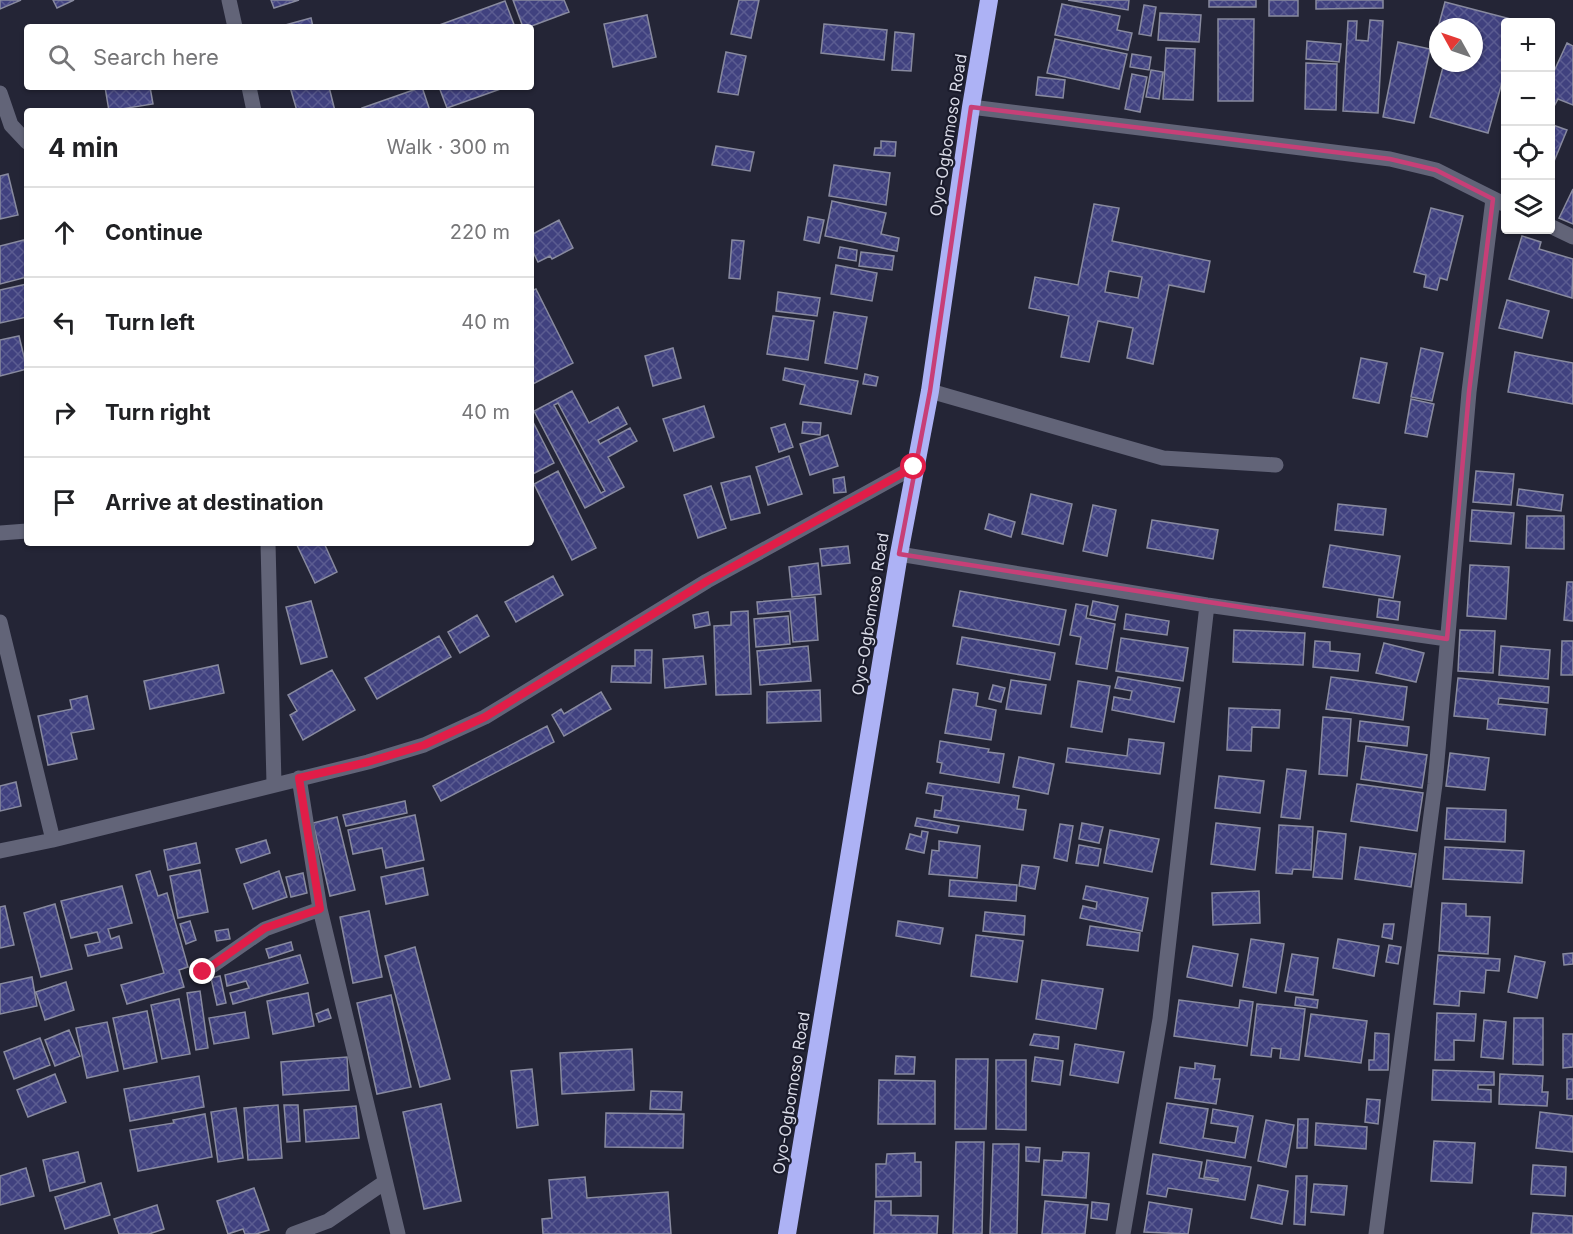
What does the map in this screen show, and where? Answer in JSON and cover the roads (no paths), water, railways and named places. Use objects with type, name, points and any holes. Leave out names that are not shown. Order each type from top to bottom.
[{"type":"highway","name":"Oyo-Ogbomoso Road","points":[[787,1234],[899,554],[930,391],[971,107],[989,0]]},
{"type":"street","points":[[229,0],[234,24]]},
{"type":"street","points":[[249,90],[252,108]]},
{"type":"street","points":[[0,93],[11,124],[24,139]]},
{"type":"street","points":[[971,107],[1390,159],[1436,170],[1499,202],[1469,392],[1435,784],[1376,1234]]},
{"type":"street","points":[[1555,228],[1573,237]]},
{"type":"street","points":[[930,391],[1163,458],[1276,465]]},
{"type":"street","points":[[0,851],[368,762],[424,745],[485,717],[707,581],[914,467]]},
{"type":"street","points":[[0,533],[24,531]]},
{"type":"street","points":[[268,546],[274,784]]},
{"type":"street","points":[[899,554],[1207,604],[1447,639]]},
{"type":"street","points":[[1123,1234],[1160,1019],[1207,604]]},
{"type":"street","points":[[0,622],[53,840]]},
{"type":"street","points":[[299,778],[320,909],[398,1234]]},
{"type":"street","points":[[203,972],[265,928],[320,909]]},
{"type":"street","points":[[293,1234],[328,1221],[385,1182]]}]
